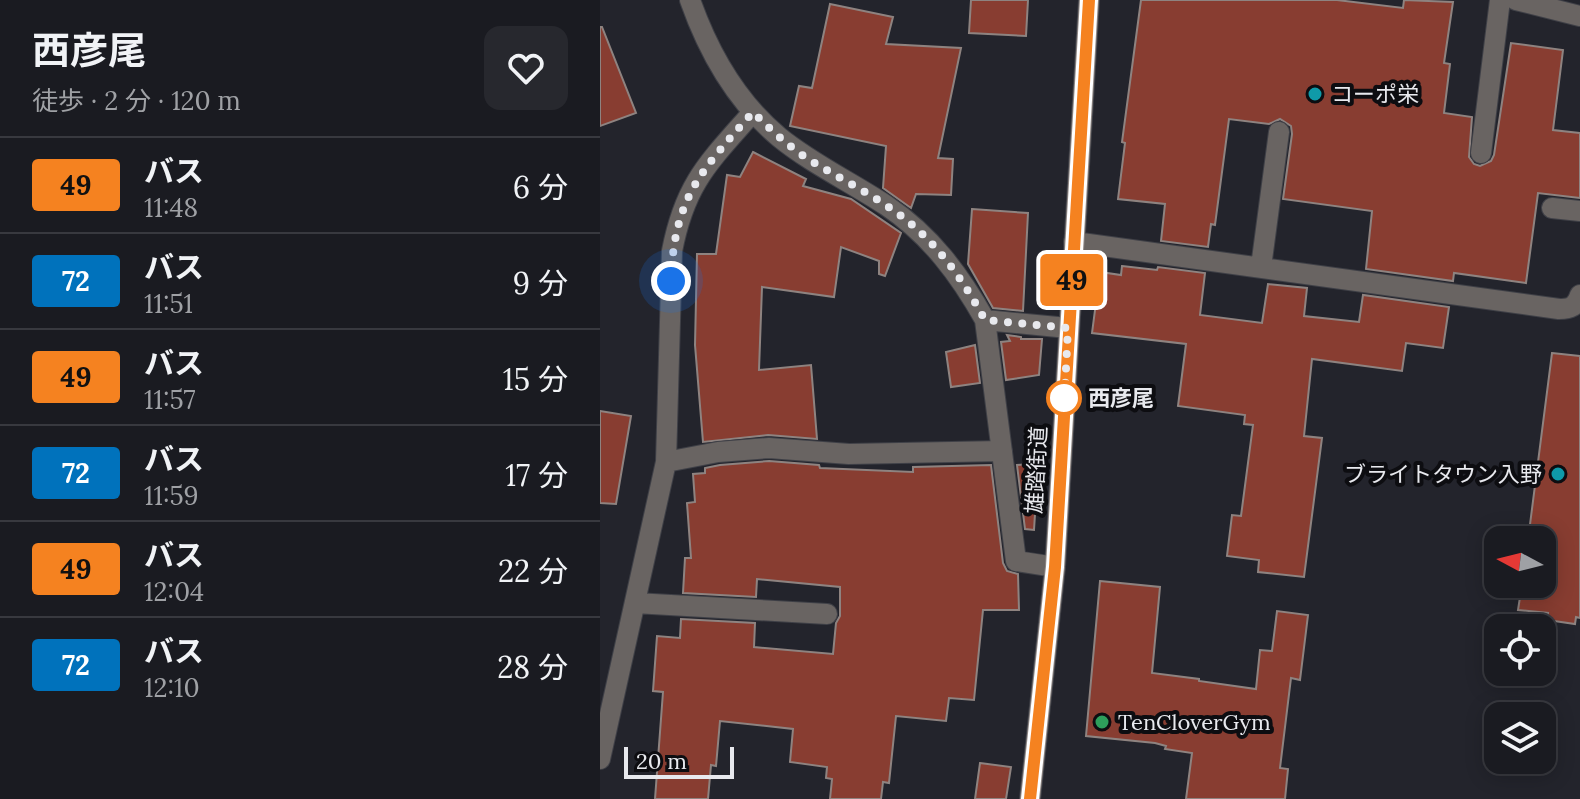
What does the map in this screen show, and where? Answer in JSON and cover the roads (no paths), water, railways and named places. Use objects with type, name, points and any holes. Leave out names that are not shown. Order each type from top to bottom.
[{"type":"street","points":[[690,0],[731,84],[753,112],[802,155],[888,207],[918,230],[967,287],[985,320],[1016,561],[1055,567]]},
{"type":"street","name":"雄踏街道","points":[[1030,799],[1055,567],[1089,0]]},
{"type":"street","points":[[1481,153],[1500,0]]},
{"type":"street","points":[[1516,0],[1580,16]]},
{"type":"street","points":[[600,759],[666,462],[672,251],[678,222],[688,193],[704,168],[753,112]]},
{"type":"street","points":[[1261,267],[1279,132]]},
{"type":"street","points":[[1552,208],[1580,211]]},
{"type":"street","points":[[1074,242],[1559,309],[1570,309],[1578,303],[1580,295]]},
{"type":"street","points":[[985,320],[1068,328]]},
{"type":"street","points":[[666,462],[718,452],[756,449],[795,448],[849,454],[1002,451]]},
{"type":"street","points":[[635,603],[827,614]]},
{"type":"place","name":"コーポ栄","points":[[1315,94]]},
{"type":"place","name":"西彦尾","points":[[1064,398]]},
{"type":"place","name":"ブライトタウン入野","points":[[1558,474]]},
{"type":"place","name":"TenCloverGym","points":[[1102,722]]}]
